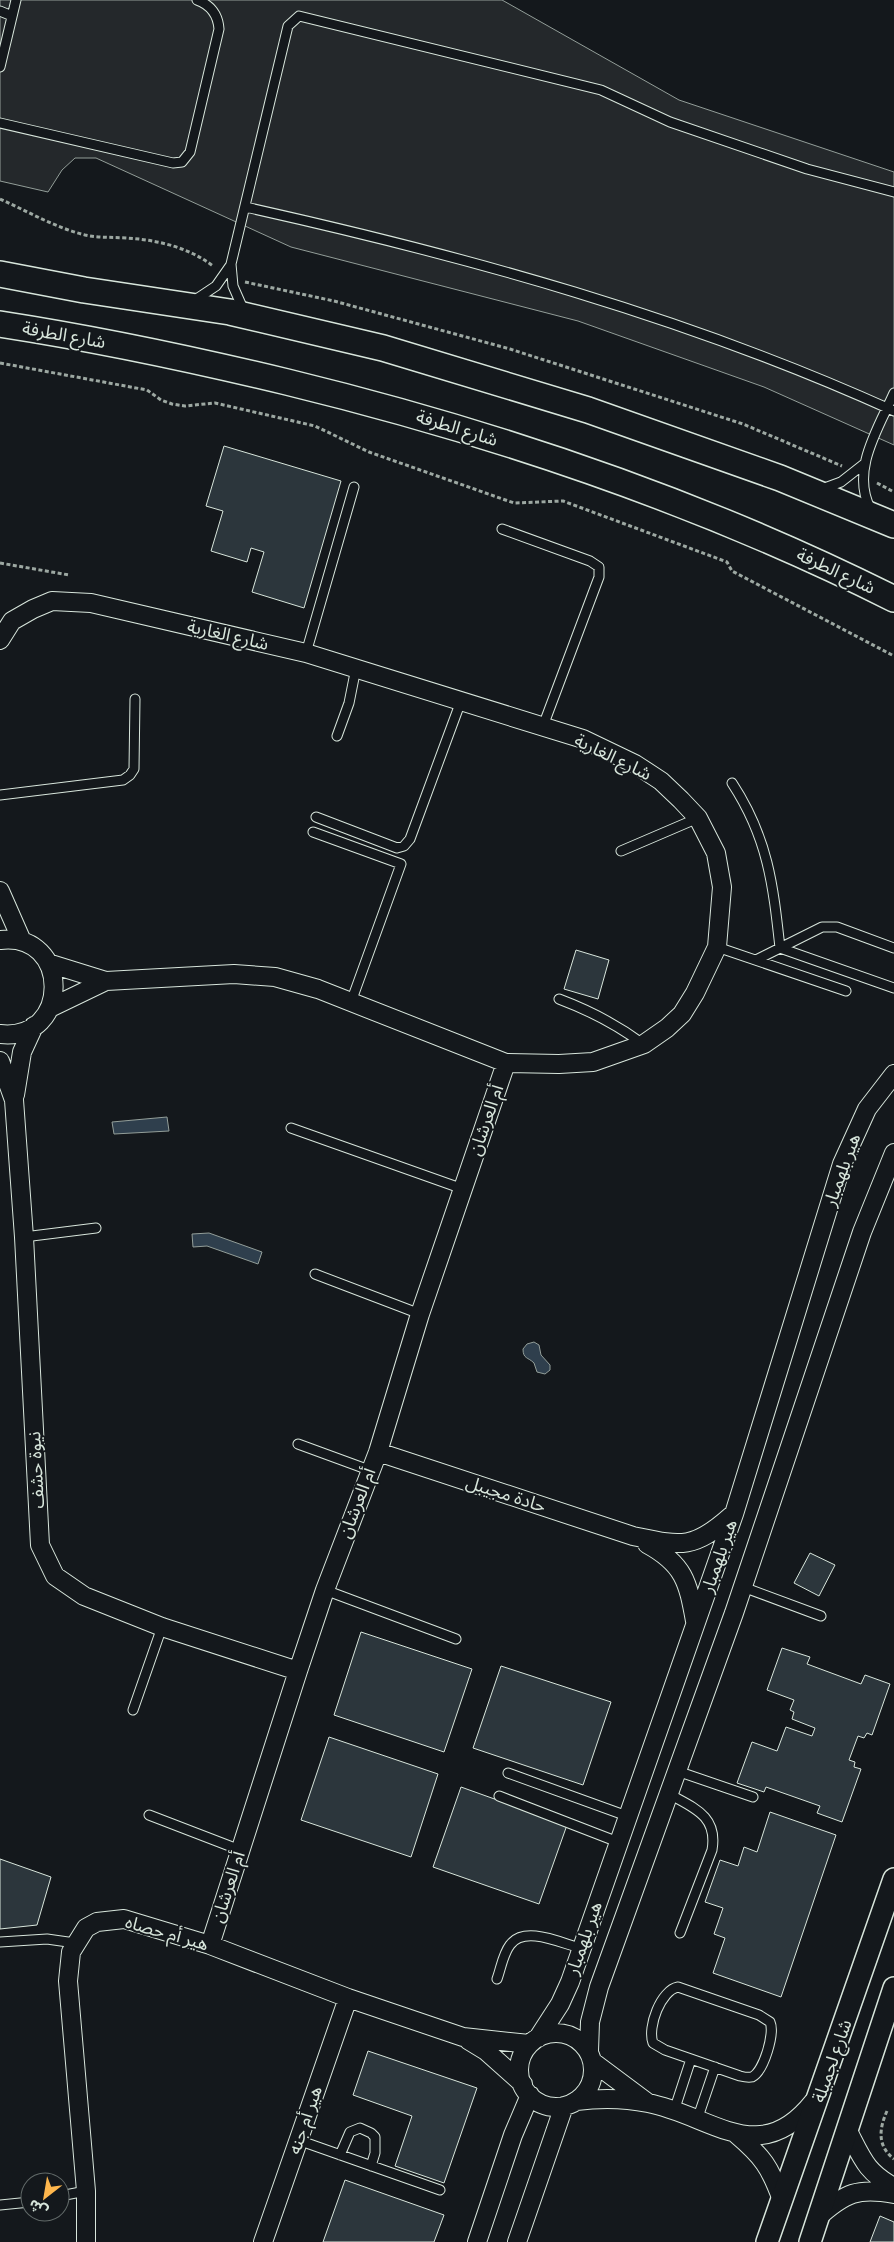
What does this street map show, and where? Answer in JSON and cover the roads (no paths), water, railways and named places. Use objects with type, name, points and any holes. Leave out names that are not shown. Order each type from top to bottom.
[{"type":"main road","points":[[0,274],[84,290],[248,316],[382,348],[588,410],[780,478],[885,522]]},
{"type":"main road","points":[[0,288],[21,292],[84,290]]},
{"type":"main road","name":"شارع الطرفة","points":[[0,324],[73,335],[225,367],[367,402],[476,433],[674,500],[754,534],[894,599]]},
{"type":"street","name":"شارع الغارية","points":[[0,640],[12,621],[52,601],[91,603],[306,653],[582,739],[635,764],[661,781],[698,818],[716,852],[722,887],[717,946],[695,994],[682,1014],[667,1028],[644,1044],[593,1062],[559,1064],[506,1063],[351,1002],[275,977],[234,974],[106,981],[48,963]]},
{"type":"street","points":[[0,891],[22,941]]},
{"type":"street","points":[[0,940],[22,941],[37,950],[48,963],[52,972],[55,990],[50,1008],[34,1026],[13,1034],[0,1034]]},
{"type":"street","name":"شارع الغارية","points":[[50,1008],[106,981]]},
{"type":"street","name":"نيوة حشف","points":[[34,1026],[22,1052],[14,1100],[24,1237],[40,1545],[55,1576],[84,1596],[162,1627],[298,1671]]},
{"type":"street","name":"نيوة حشف","points":[[0,1062],[14,1100]]},
{"type":"street","name":"أم العرشان","points":[[210,1944],[325,1590],[369,1470],[378,1452],[420,1314],[506,1063]]},
{"type":"street","name":"هير بلهمبار","points":[[534,2041],[560,2004],[570,1982],[580,1948],[734,1514],[842,1164],[867,1109],[894,1074]]},
{"type":"street","name":"هير بلهمبار","points":[[591,2057],[590,2022],[600,1987],[743,1588],[862,1232],[894,1153]]},
{"type":"street","name":"حادة مجيبل","points":[[378,1452],[633,1536],[683,1544],[712,1533],[734,1514]]},
{"type":"street","name":"حادة مجيبل","points":[[633,1536],[663,1553],[683,1573],[688,1586],[695,1622]]},
{"type":"street","name":"شارع لجميلة","points":[[767,2242],[822,2092],[894,1879]]},
{"type":"street","name":"هير أم حصاه","points":[[86,2242],[86,2191],[68,1980],[70,1958],[76,1943],[86,1928],[97,1922],[124,1919],[210,1944],[348,1998],[463,2037],[486,2051],[526,2090]]},
{"type":"street","name":"شارع لجميلة","points":[[810,2242],[894,1988]]},
{"type":"street","name":"هير أم جنه","points":[[263,2242],[348,1998]]},
{"type":"street","points":[[477,2242],[526,2090],[520,2064],[523,2053],[534,2041],[546,2034],[566,2034],[583,2044],[591,2057],[649,2103]]},
{"type":"street","name":"هير أم حصاه","points":[[463,2037],[534,2041]]},
{"type":"street","points":[[517,2242],[570,2104],[590,2084],[593,2073],[591,2057]]},
{"type":"street","points":[[526,2090],[546,2105],[612,2099],[649,2103],[736,2134],[761,2135],[790,2126],[802,2116],[822,2092]]},
{"type":"street","points":[[848,2131],[865,2164],[875,2176],[894,2187]]},
{"type":"street","points":[[736,2134],[766,2164],[773,2174],[782,2200]]},
{"type":"street","points":[[818,2217],[838,2200],[857,2191],[874,2190],[894,2194]]},
{"type":"lane","points":[[0,67],[16,0]]},
{"type":"lane","points":[[0,122],[173,163],[182,162],[190,152],[219,29],[212,9],[197,0]]},
{"type":"lane","points":[[0,11],[12,16]]},
{"type":"lane","points":[[248,316],[236,297],[228,277],[288,26],[294,18],[303,15],[601,90],[670,122],[807,169],[894,192]]},
{"type":"lane","points":[[245,207],[355,231],[464,259],[571,291],[704,336],[891,409]]},
{"type":"lane","points":[[179,304],[205,295],[228,277]]},
{"type":"lane","points":[[812,491],[841,482],[859,473],[891,409],[894,393]]},
{"type":"lane","points":[[859,473],[865,498],[885,522]]},
{"type":"lane","points":[[306,653],[354,487]]},
{"type":"lane","points":[[502,529],[590,561],[598,567],[599,577],[543,726]]},
{"type":"lane","points":[[337,736],[349,703],[356,668]]},
{"type":"lane","points":[[0,795],[123,780],[130,775],[134,769],[135,698]]},
{"type":"lane","points":[[316,817],[398,848],[404,846],[410,840],[461,701]]},
{"type":"lane","points":[[732,783],[753,818],[762,840],[774,895],[780,948]]},
{"type":"lane","points":[[621,851],[698,818]]},
{"type":"lane","points":[[313,832],[401,864],[351,1002]]},
{"type":"lane","points":[[756,960],[822,927],[830,926],[894,948]]},
{"type":"lane","points":[[717,946],[846,991]]},
{"type":"lane","points":[[780,948],[894,988]]},
{"type":"lane","points":[[559,999],[590,1010],[615,1023],[644,1044]]},
{"type":"lane","points":[[291,1128],[463,1188]]},
{"type":"lane","points":[[24,1237],[96,1228]]},
{"type":"lane","points":[[315,1274],[420,1314]]},
{"type":"lane","points":[[298,1444],[369,1470]]},
{"type":"lane","points":[[743,1588],[821,1616]]},
{"type":"lane","points":[[325,1590],[456,1639]]},
{"type":"lane","points":[[133,1710],[162,1627]]},
{"type":"lane","points":[[677,1771],[753,1797]]},
{"type":"lane","points":[[508,1773],[627,1816]]},
{"type":"lane","points":[[669,1794],[696,1810],[706,1819],[712,1827],[714,1837],[680,1933]]},
{"type":"lane","points":[[499,1796],[618,1842]]},
{"type":"lane","points":[[149,1815],[240,1850]]},
{"type":"lane","points":[[497,1978],[508,1947],[515,1939],[523,1936],[533,1936],[580,1948]]},
{"type":"lane","points":[[0,1942],[47,1939],[76,1943]]},
{"type":"lane","points":[[672,1988],[685,1988],[760,2014],[770,2022],[773,2033],[761,2068],[756,2074],[747,2078],[715,2067],[658,2047],[651,2037],[663,1998],[672,1988]]},
{"type":"lane","points":[[674,2111],[691,2059]]},
{"type":"lane","points":[[697,2120],[715,2067]]},
{"type":"lane","points":[[340,2155],[350,2132],[360,2128],[375,2137],[375,2153],[371,2166]]},
{"type":"lane","points":[[298,2140],[440,2190]]},
{"type":"lane","points":[[70,2194],[86,2191]]},
{"type":"lane","points":[[0,2205],[20,2203]]},
{"type":"water","points":[[167,1117],[169,1131],[114,1134],[112,1122]]},
{"type":"water","points":[[209,1233],[262,1252],[258,1264],[207,1246],[193,1247],[192,1234]]},
{"type":"water","points":[[534,1342],[539,1345],[541,1355],[550,1365],[550,1370],[545,1374],[537,1372],[534,1363],[524,1355],[523,1349],[527,1344]]}]
